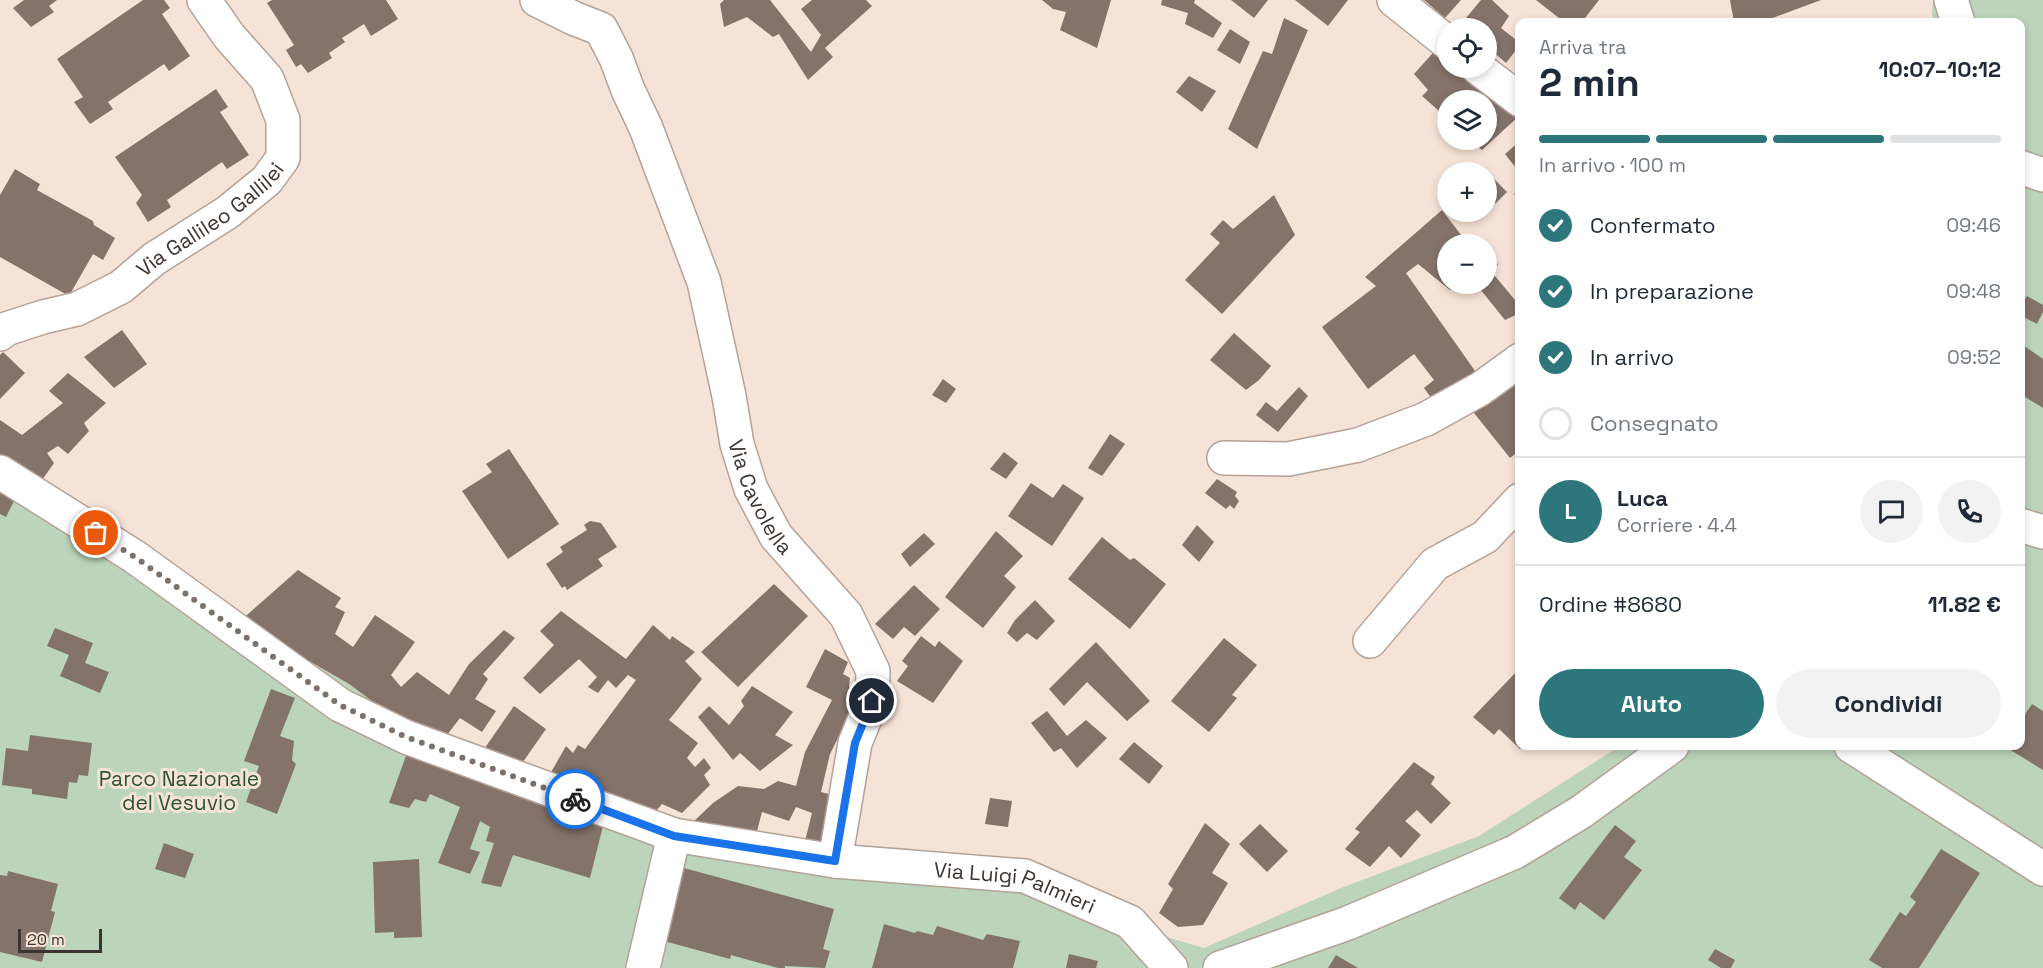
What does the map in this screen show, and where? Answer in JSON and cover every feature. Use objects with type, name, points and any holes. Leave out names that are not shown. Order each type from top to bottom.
[{"type":"street","name":"Via Gallileo Gallilei","points":[[0,334],[6,329],[43,316],[77,309],[121,287],[154,259],[228,212],[267,180],[283,158],[283,120],[267,79],[229,36],[204,0]]},
{"type":"street","name":"Via Cavolella","points":[[537,0],[601,29],[616,58],[627,90],[646,128],[704,282],[738,444],[751,489],[776,536],[846,615],[873,671],[872,701],[855,743],[835,861]]},
{"type":"street","points":[[1394,0],[1437,34]]},
{"type":"street","points":[[1951,0],[1957,18]]},
{"type":"street","points":[[1491,78],[1515,96]]},
{"type":"street","points":[[2025,169],[2043,175]]},
{"type":"street","points":[[1224,458],[1288,459],[1358,445],[1426,419],[1480,389],[1515,364]]},
{"type":"street","points":[[0,472],[135,557],[340,705],[406,737],[674,836],[835,861]]},
{"type":"street","points":[[1370,641],[1435,564],[1485,537],[1515,505]]},
{"type":"street","points":[[2025,527],[2043,532]]},
{"type":"street","points":[[1220,968],[1348,923],[1515,852],[1581,812],[1666,750]]},
{"type":"street","points":[[1857,750],[2043,869]]},
{"type":"street","points":[[643,968],[674,836]]},
{"type":"street","name":"Via Luigi Palmieri","points":[[835,861],[1025,876],[1130,922],[1171,968]]},
{"type":"green space","name":"Parco Nazionale del Vesuvio","points":[[1933,0],[2043,0],[2043,968],[0,968],[0,464],[239,621],[347,683],[411,727],[644,814],[824,845],[906,848],[1011,867],[1163,936],[1204,948],[1341,888],[1479,836],[1614,750],[2025,750],[2025,18],[1933,18]]},
{"type":"building","points":[[24,0],[57,0],[49,6],[54,12],[31,27],[13,8]]},
{"type":"building","points":[[143,0],[164,0],[170,8],[162,14],[190,56],[169,71],[164,64],[108,102],[113,109],[90,124],[74,102],[83,97],[57,59]]},
{"type":"building","points":[[272,0],[386,0],[398,19],[371,36],[364,24],[342,38],[345,42],[329,53],[332,58],[308,73],[301,64],[296,67],[286,50],[294,45],[267,3]]},
{"type":"building","points":[[724,0],[770,0],[811,52],[821,35],[801,9],[812,0],[866,0],[872,6],[825,48],[833,57],[808,80],[779,34],[773,37],[747,17],[724,27],[720,4]]},
{"type":"building","points":[[1042,0],[1111,0],[1097,48],[1060,30],[1066,12],[1053,9]]},
{"type":"building","points":[[1162,0],[1195,0],[1194,3],[1222,23],[1213,38],[1185,24],[1188,13],[1161,5]]},
{"type":"building","points":[[1231,0],[1268,0],[1254,18]]},
{"type":"building","points":[[1295,0],[1348,0],[1328,26]]},
{"type":"building","points":[[1424,0],[1461,0],[1445,18]]},
{"type":"building","points":[[1481,0],[1492,0],[1509,16],[1501,28],[1515,39],[1515,51],[1506,63],[1497,55],[1497,18],[1466,18]]},
{"type":"building","points":[[1536,0],[1599,0],[1585,18],[1559,18]]},
{"type":"building","points":[[1730,0],[1821,0],[1773,18],[1733,18]]},
{"type":"building","points":[[1284,18],[1308,30],[1257,149],[1228,129],[1263,51],[1272,54]]},
{"type":"building","points":[[1230,29],[1250,42],[1240,64],[1217,50]]},
{"type":"building","points":[[1437,48],[1437,78],[1477,78],[1491,90],[1437,90],[1437,109],[1422,96],[1428,90],[1414,74]]},
{"type":"building","points":[[1189,76],[1216,91],[1202,112],[1176,92]]},
{"type":"building","points":[[216,89],[228,107],[220,112],[249,155],[227,169],[222,162],[167,200],[171,207],[148,222],[136,203],[142,195],[115,157]]},
{"type":"building","points":[[1497,95],[1515,111],[1515,120],[1497,136]]},
{"type":"building","points":[[1515,145],[1515,167],[1505,154]]},
{"type":"building","points":[[15,169],[40,184],[37,190],[93,221],[94,225],[115,238],[103,260],[93,254],[69,296],[0,257],[0,195]]},
{"type":"building","points":[[1497,182],[1507,192],[1497,202]]},
{"type":"building","points":[[1274,195],[1295,235],[1222,314],[1185,280],[1220,243],[1210,234],[1223,220],[1233,229]]},
{"type":"building","points":[[1437,214],[1437,222],[1451,222],[1460,234],[1437,234],[1437,279],[1418,264],[1406,273],[1480,378],[1432,399],[1424,388],[1434,380],[1414,354],[1368,389],[1322,327],[1376,286],[1365,277]]},
{"type":"building","points":[[1497,278],[1515,300],[1515,315],[1505,320],[1484,294],[1497,294]]},
{"type":"building","points":[[2027,296],[2043,305],[2043,312],[2037,324],[2025,318]]},
{"type":"building","points":[[122,330],[147,364],[114,388],[84,357]]},
{"type":"building","points":[[1234,333],[1271,366],[1246,390],[1210,360]]},
{"type":"building","points":[[2025,346],[2043,359],[2043,408],[2025,397]]},
{"type":"building","points":[[3,352],[25,373],[0,399],[0,355]]},
{"type":"building","points":[[68,373],[106,403],[84,423],[89,431],[68,454],[58,446],[47,453],[54,463],[40,483],[0,464],[0,420],[22,435],[63,403],[49,391]]},
{"type":"building","points":[[943,379],[956,389],[946,403],[932,395]]},
{"type":"building","points":[[1515,382],[1515,454],[1510,458],[1474,413],[1493,399],[1494,401]]},
{"type":"building","points":[[1299,387],[1308,396],[1278,432],[1256,415],[1266,402],[1277,411]]},
{"type":"building","points":[[1110,434],[1125,444],[1102,476],[1088,468]]},
{"type":"building","points":[[509,449],[559,524],[508,559],[462,491],[492,472],[486,464]]},
{"type":"building","points":[[1004,452],[1018,463],[1006,479],[990,469]]},
{"type":"building","points":[[1217,479],[1237,492],[1235,496],[1239,501],[1234,509],[1230,505],[1226,509],[1205,493]]},
{"type":"building","points":[[0,483],[18,493],[6,517],[0,514]]},
{"type":"building","points":[[1031,483],[1053,498],[1063,484],[1084,498],[1052,546],[1008,516]]},
{"type":"building","points":[[590,521],[601,523],[617,547],[598,559],[603,566],[567,590],[565,586],[562,588],[546,564],[563,552],[560,547],[587,530],[584,525]]},
{"type":"building","points":[[1197,525],[1214,542],[1199,562],[1182,545]]},
{"type":"building","points":[[996,531],[1023,556],[1004,576],[1016,587],[983,628],[945,597]]},
{"type":"building","points":[[924,533],[935,544],[910,567],[901,554]]},
{"type":"building","points":[[1102,537],[1130,560],[1134,558],[1166,584],[1130,629],[1068,579]]},
{"type":"building","points":[[298,570],[341,598],[335,607],[345,612],[335,634],[353,647],[375,615],[415,642],[391,675],[401,687],[417,672],[449,695],[469,664],[504,630],[515,638],[483,674],[488,679],[475,699],[496,711],[482,732],[460,718],[444,739],[387,712],[349,684],[240,621]]},
{"type":"building","points":[[774,584],[808,616],[738,687],[701,652]]},
{"type":"building","points":[[914,585],[940,609],[915,636],[904,627],[893,639],[875,624]]},
{"type":"building","points":[[1035,600],[1055,621],[1037,640],[1027,633],[1017,642],[1007,633],[1015,620]]},
{"type":"building","points":[[561,611],[626,659],[653,625],[670,640],[672,636],[695,652],[685,661],[702,679],[669,720],[698,743],[687,758],[695,767],[704,758],[711,768],[704,775],[710,785],[682,813],[662,804],[652,816],[546,781],[566,746],[573,753],[578,745],[585,749],[636,680],[628,675],[616,688],[608,680],[598,693],[588,687],[597,677],[579,659],[540,694],[523,678],[554,645],[540,631]]},
{"type":"building","points":[[55,628],[93,643],[85,663],[109,672],[100,693],[60,676],[69,655],[47,646]]},
{"type":"building","points":[[921,636],[935,647],[939,641],[963,661],[933,703],[897,681],[908,666],[902,661]]},
{"type":"building","points":[[1224,638],[1257,665],[1232,695],[1237,698],[1209,732],[1171,701]]},
{"type":"building","points":[[1096,642],[1150,701],[1127,721],[1087,682],[1064,706],[1049,689]]},
{"type":"building","points":[[825,649],[848,662],[843,674],[850,678],[849,687],[859,696],[830,754],[821,792],[833,795],[823,846],[805,841],[812,813],[796,807],[789,821],[762,812],[756,835],[692,823],[713,803],[738,786],[764,789],[778,781],[796,786],[805,752],[832,700],[806,687]]},
{"type":"building","points":[[1515,673],[1515,744],[1499,729],[1494,735],[1473,717]]},
{"type":"building","points":[[752,686],[793,712],[775,735],[793,745],[760,771],[740,753],[733,760],[698,717],[709,706],[729,725],[744,706],[741,701]]},
{"type":"building","points":[[271,689],[295,698],[280,736],[294,741],[292,760],[296,764],[277,814],[246,802],[259,766],[244,761]]},
{"type":"building","points":[[2032,704],[2043,711],[2043,770],[2010,750],[2025,750],[2025,714]]},
{"type":"building","points":[[514,706],[546,729],[518,769],[480,755]]},
{"type":"building","points":[[1047,711],[1067,736],[1086,720],[1107,738],[1077,768],[1061,748],[1054,752],[1031,723]]},
{"type":"building","points":[[30,735],[92,743],[88,776],[79,775],[77,783],[69,782],[67,799],[32,794],[32,789],[2,785],[6,748],[28,751]]},
{"type":"building","points":[[1134,742],[1163,766],[1149,784],[1119,759]]},
{"type":"building","points":[[407,753],[604,822],[590,878],[513,855],[501,887],[481,883],[494,843],[486,841],[490,827],[480,821],[470,849],[480,852],[470,874],[438,863],[460,807],[430,794],[426,802],[415,799],[409,808],[389,803]]},
{"type":"building","points":[[1414,762],[1435,777],[1431,784],[1451,803],[1431,824],[1417,810],[1405,821],[1421,835],[1401,858],[1389,846],[1370,867],[1345,849],[1360,832],[1355,829]]},
{"type":"building","points":[[990,798],[1012,801],[1008,827],[985,824]]},
{"type":"building","points":[[1205,823],[1230,844],[1212,873],[1228,883],[1203,925],[1178,927],[1159,913],[1173,889],[1168,884]]},
{"type":"building","points":[[1260,824],[1288,851],[1267,872],[1239,844]]},
{"type":"building","points":[[1615,825],[1636,841],[1624,857],[1642,870],[1604,920],[1580,902],[1575,910],[1559,898]]},
{"type":"building","points":[[164,843],[194,854],[185,878],[155,869]]},
{"type":"building","points":[[1941,849],[1980,873],[1919,968],[1882,968],[1869,960],[1900,912],[1906,916],[1916,902],[1910,897]]},
{"type":"building","points":[[419,859],[422,937],[394,938],[394,932],[375,933],[373,862]]},
{"type":"building","points":[[684,868],[834,909],[823,949],[830,951],[825,968],[785,966],[785,968],[778,968],[731,955],[730,959],[664,941]]},
{"type":"building","points":[[8,871],[58,884],[51,911],[55,912],[42,962],[0,952],[0,875],[7,876]]},
{"type":"building","points":[[884,924],[915,933],[917,931],[933,935],[937,926],[983,940],[987,934],[1020,941],[1013,968],[872,968]]},
{"type":"building","points":[[1715,949],[1735,960],[1731,968],[1721,968],[1708,960]]},
{"type":"building","points":[[1069,954],[1098,961],[1096,968],[1066,968]]},
{"type":"building","points":[[1336,955],[1358,968],[1328,968]]},
{"type":"way so far","points":[[96,533],[135,557],[340,705],[406,737],[575,799]]},
{"type":"route","points":[[575,799],[674,836],[835,861],[855,743],[872,701]]}]
